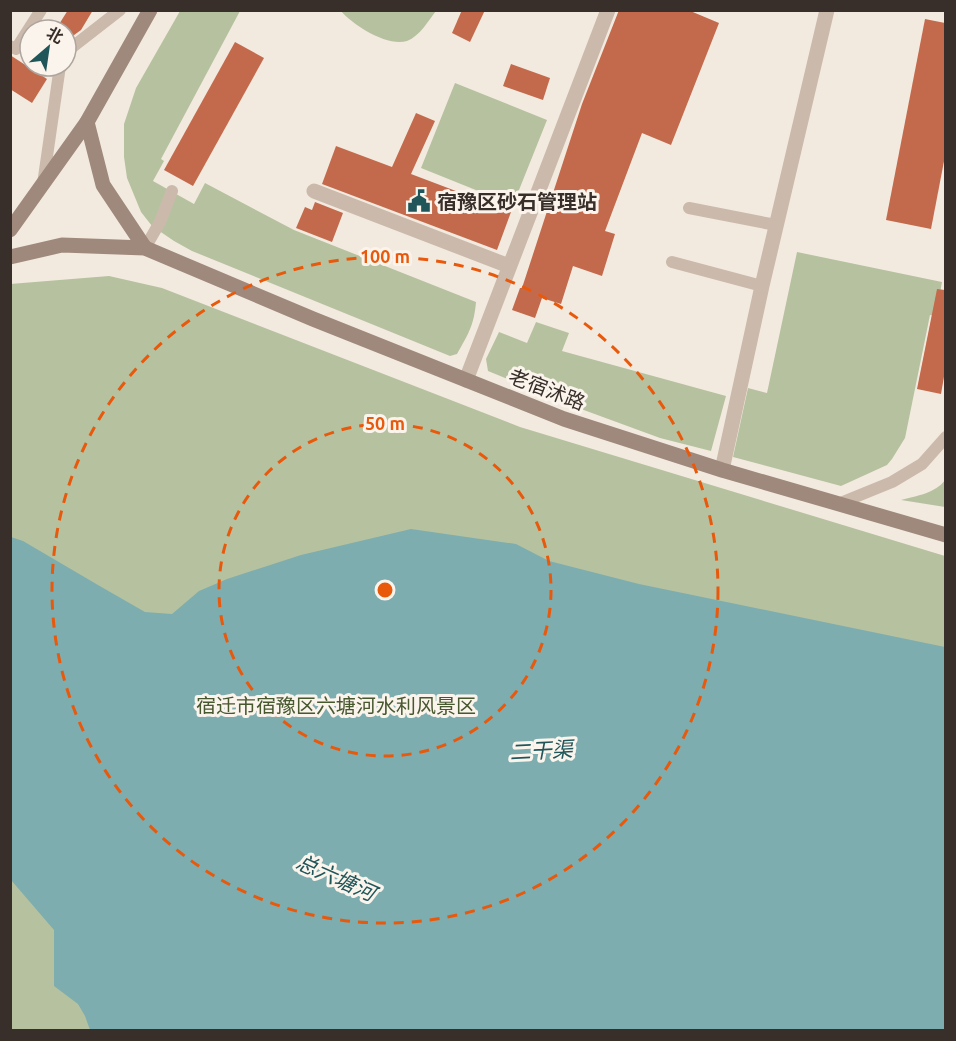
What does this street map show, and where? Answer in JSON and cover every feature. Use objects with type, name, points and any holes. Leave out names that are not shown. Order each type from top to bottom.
[{"type":"main road","points":[[10,230],[87,122],[150,10]]},
{"type":"main road","points":[[87,122],[103,185],[145,248]]},
{"type":"main road","name":"老宿沭路","points":[[10,257],[62,245],[145,248],[313,319],[564,419],[722,470],[945,535]]},
{"type":"street","points":[[466,380],[608,10]]},
{"type":"street","points":[[722,470],[826,10]]},
{"type":"street","points":[[314,191],[509,266]]},
{"type":"lane","points":[[78,43],[120,10]]},
{"type":"lane","points":[[43,184],[58,78]]},
{"type":"lane","points":[[145,248],[160,222],[172,191]]},
{"type":"lane","points":[[689,208],[776,225]]},
{"type":"lane","points":[[672,262],[762,286]]},
{"type":"lane","points":[[838,504],[892,482],[922,464],[945,437]]},
{"type":"green space","points":[[180,11],[240,11],[161,159],[164,161],[153,181],[194,204],[205,183],[294,230],[476,302],[470,329],[457,354],[450,356],[192,251],[152,226],[141,212],[127,178],[124,157],[124,124],[136,88]]},
{"type":"green space","points":[[341,11],[436,11],[416,36],[399,42],[371,34]]},
{"type":"green space","points":[[455,83],[547,120],[513,205],[421,168]]},
{"type":"green space","points":[[797,252],[942,282],[936,316],[930,315],[905,438],[887,465],[841,486],[733,457],[748,388],[767,393]]},
{"type":"green space","name":"宿迁市宿豫区六塘河水利风景区","points":[[109,276],[162,288],[520,427],[945,556],[945,1030],[11,1030],[10,284]]},
{"type":"green space","points":[[536,322],[569,333],[562,351],[726,396],[711,451],[660,438],[488,371],[486,359],[499,332],[527,343]]},
{"type":"green space","points":[[945,480],[945,507],[901,500],[931,491]]},
{"type":"water","name":"宿迁市宿豫区六塘河水利风景区","points":[[411,529],[516,544],[549,561],[639,584],[945,647],[945,1030],[90,1030],[78,1004],[54,986],[54,930],[11,880],[11,537],[23,541],[145,612],[172,614],[199,591],[227,579],[301,555]]},
{"type":"building","points":[[68,10],[93,10],[78,32],[78,18],[63,18]]},
{"type":"building","points":[[462,10],[485,10],[470,42],[452,33]]},
{"type":"building","points":[[619,10],[688,10],[719,23],[671,145],[642,133],[605,231],[615,234],[602,276],[573,266],[561,304],[542,298],[535,318],[512,310],[520,288],[522,288],[582,104]]},
{"type":"building","points":[[925,19],[945,23],[945,156],[931,229],[886,220]]},
{"type":"building","points":[[235,42],[264,58],[193,186],[164,170]]},
{"type":"building","points":[[10,55],[18,60],[18,78],[47,79],[32,103],[10,89]]},
{"type":"building","points":[[511,64],[550,78],[543,100],[503,86]]},
{"type":"building","points":[[416,113],[435,121],[411,174],[511,212],[497,250],[322,184],[336,146],[392,167]]},
{"type":"building","points":[[315,202],[343,213],[332,242],[296,228],[305,207],[312,210]]},
{"type":"building","points":[[937,289],[945,290],[945,371],[941,394],[917,389]]},
{"type":"place","name":"宿豫区砂石管理站","points":[[419,201]]},
{"type":"water label","name":"二干渠","points":[[541,750]]},
{"type":"water label","name":"总六塘河","points":[[336,877]]}]
